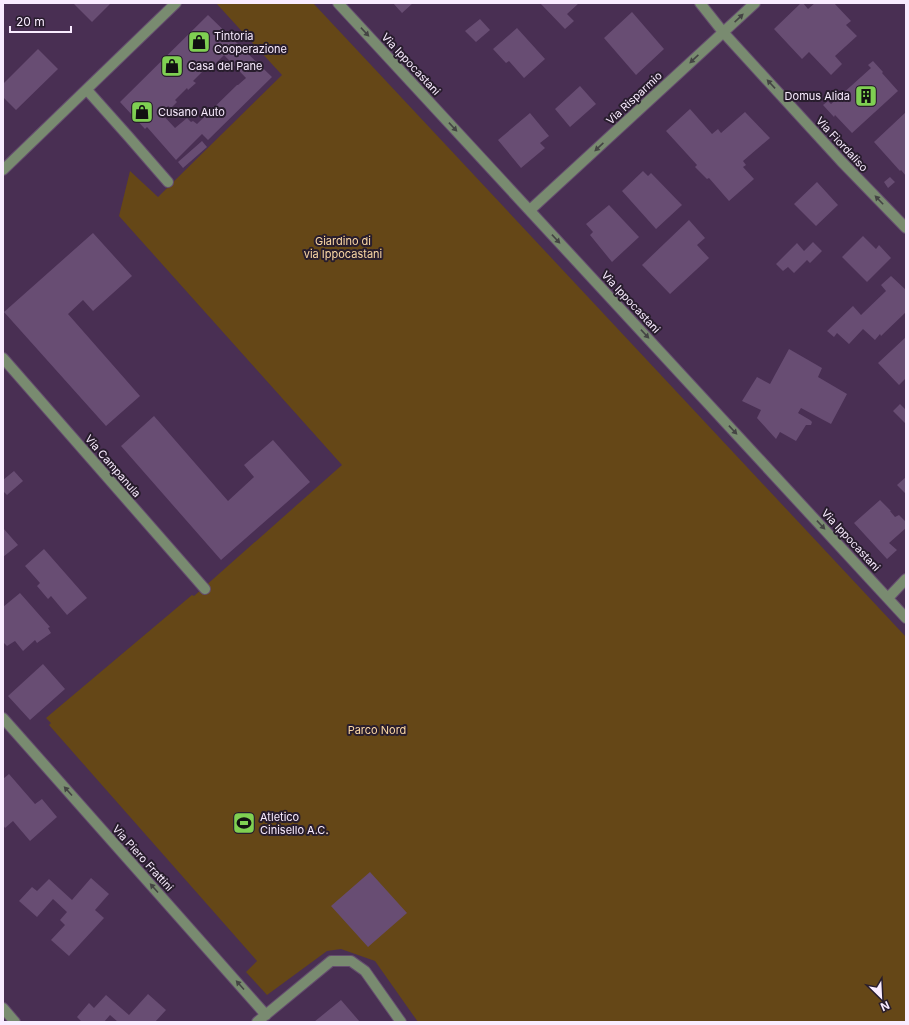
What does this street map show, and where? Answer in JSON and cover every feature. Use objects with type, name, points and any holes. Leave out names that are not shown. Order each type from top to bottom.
[{"type":"street","points":[[3,170],[176,3]]},
{"type":"street","name":"Via Ippocastani","points":[[338,3],[906,618]]},
{"type":"street","name":"Via Fiordaliso","points":[[700,3],[723,32],[841,161],[906,228]]},
{"type":"street","name":"Via Risparmio","points":[[530,210],[755,3]]},
{"type":"street","points":[[87,90],[168,182]]},
{"type":"street","name":"Via Campanula","points":[[3,358],[205,589]]},
{"type":"street","points":[[888,598],[906,579]]},
{"type":"street","name":"Via Piero Frattini","points":[[3,718],[266,1014]]},
{"type":"street","points":[[257,1022],[331,961],[351,961],[366,971],[401,1022]]},
{"type":"street","points":[[3,1008],[15,1022]]},
{"type":"green space","points":[[216,3],[313,3],[906,637],[906,1022],[418,1022],[375,961],[341,949],[327,951],[267,995],[246,972],[257,961],[49,725],[51,723],[46,718],[192,595],[194,596],[342,465],[119,216],[130,171],[158,197],[282,75]]},
{"type":"building","points":[[73,3],[111,3],[92,22]]},
{"type":"building","points":[[393,3],[413,3],[402,13]]},
{"type":"building","points":[[540,3],[579,3],[567,14],[574,21],[565,29]]},
{"type":"building","points":[[801,3],[803,3],[808,9],[815,3],[834,3],[851,21],[846,25],[857,36],[835,56],[842,64],[831,75],[809,52],[802,59],[774,29]]},
{"type":"building","points":[[632,12],[664,49],[636,75],[604,38]]},
{"type":"building","points":[[208,15],[272,77],[208,140],[202,134],[176,160],[147,127],[145,129],[120,102]],"holes":[[[224,55],[246,78],[197,124],[193,121],[191,122],[187,118],[175,128],[161,113],[168,106],[171,108],[177,102],[175,100],[187,88],[188,90],[196,83],[193,81],[207,67],[209,70]]]},
{"type":"building","points":[[480,19],[490,30],[476,42],[465,31]]},
{"type":"building","points":[[517,28],[545,59],[524,78],[509,61],[506,63],[493,49]]},
{"type":"building","points":[[38,49],[58,69],[16,110],[3,97],[3,84]]},
{"type":"building","name":"Domus Alida","points":[[873,61],[898,91],[852,133],[823,105],[828,101],[831,104],[871,68],[868,65]]},
{"type":"building","points":[[580,86],[596,104],[570,127],[555,109]]},
{"type":"building","points":[[690,109],[712,134],[718,129],[721,133],[745,112],[770,138],[743,161],[746,165],[743,167],[754,179],[729,201],[709,178],[707,179],[695,167],[697,165],[666,131]]},
{"type":"building","points":[[906,112],[906,176],[874,142]]},
{"type":"building","points":[[530,113],[549,136],[540,143],[545,148],[521,168],[498,140]]},
{"type":"building","points":[[202,141],[207,147],[183,168],[178,162]]},
{"type":"building","points":[[643,171],[648,176],[651,173],[682,205],[656,229],[622,191]]},
{"type":"building","points":[[890,177],[895,182],[888,188],[884,182]]},
{"type":"building","points":[[817,182],[838,205],[816,226],[794,204]]},
{"type":"building","points":[[609,205],[639,237],[612,262],[590,235],[593,232],[586,224]]},
{"type":"building","points":[[689,220],[705,238],[697,245],[709,258],[670,294],[642,265]]},
{"type":"building","points":[[93,233],[132,276],[93,311],[83,300],[68,314],[140,396],[106,426],[4,312]]},
{"type":"building","points":[[863,236],[876,249],[879,245],[891,258],[867,282],[842,257]]},
{"type":"building","points":[[813,242],[822,251],[810,263],[807,260],[794,273],[788,267],[783,271],[776,264],[797,243],[804,251]]},
{"type":"building","points":[[891,276],[906,290],[906,312],[881,336],[880,334],[875,340],[863,329],[849,344],[837,333],[834,337],[827,331],[853,306],[861,315],[886,291],[881,285]]},
{"type":"building","points":[[906,337],[906,378],[899,385],[878,363]]},
{"type":"building","points":[[789,349],[822,368],[818,377],[847,394],[831,424],[801,408],[798,413],[812,422],[811,425],[806,425],[796,441],[780,432],[776,439],[757,418],[761,410],[742,401],[757,377],[770,384]]},
{"type":"building","points":[[900,404],[906,410],[906,424],[893,411]]},
{"type":"building","points":[[154,416],[228,501],[254,477],[244,465],[273,440],[310,482],[221,560],[121,446]]},
{"type":"building","points":[[14,471],[23,481],[7,495],[3,491],[3,480]]},
{"type":"building","points":[[906,477],[906,494],[897,485]]},
{"type":"building","points":[[880,500],[895,517],[899,515],[906,522],[906,528],[889,543],[897,550],[887,559],[854,523]]},
{"type":"building","points":[[3,528],[18,545],[3,557]]},
{"type":"building","points":[[44,549],[87,598],[67,615],[51,596],[48,599],[37,586],[40,583],[25,566]]},
{"type":"building","points":[[20,593],[50,627],[48,628],[51,633],[37,643],[35,640],[23,651],[15,641],[7,646],[3,642],[3,607]]},
{"type":"building","points":[[43,664],[65,689],[30,720],[8,696]]},
{"type":"building","points":[[9,774],[35,804],[42,799],[57,817],[30,841],[13,821],[5,828],[3,825],[3,779]]},
{"type":"building","points":[[370,872],[407,913],[368,947],[331,906]]},
{"type":"building","points":[[91,878],[109,894],[95,910],[104,918],[69,956],[51,940],[65,925],[60,920],[67,912],[53,899],[37,917],[19,901],[32,887],[37,891],[49,879],[72,900]]},
{"type":"building","points":[[148,994],[166,1010],[155,1022],[118,1022],[110,1015],[104,1022],[82,1022],[77,1017],[89,1003],[94,1008],[106,995],[129,1015]]},
{"type":"building","points":[[341,1000],[360,1022],[314,1022]]},
{"type":"place","name":"Tintoria Cooperazione","points":[[199,42]]},
{"type":"place","name":"Casa del Pane","points":[[172,66]]},
{"type":"place","name":"Domus Alida","points":[[866,96]]},
{"type":"place","name":"Cusano Auto","points":[[142,112]]},
{"type":"place","name":"Atletico Cinisello A.C.","points":[[244,823]]},
{"type":"park label","name":"Giardino di via Ippocastani","points":[[343,247]]},
{"type":"park label","name":"Parco Nord","points":[[377,730]]}]
